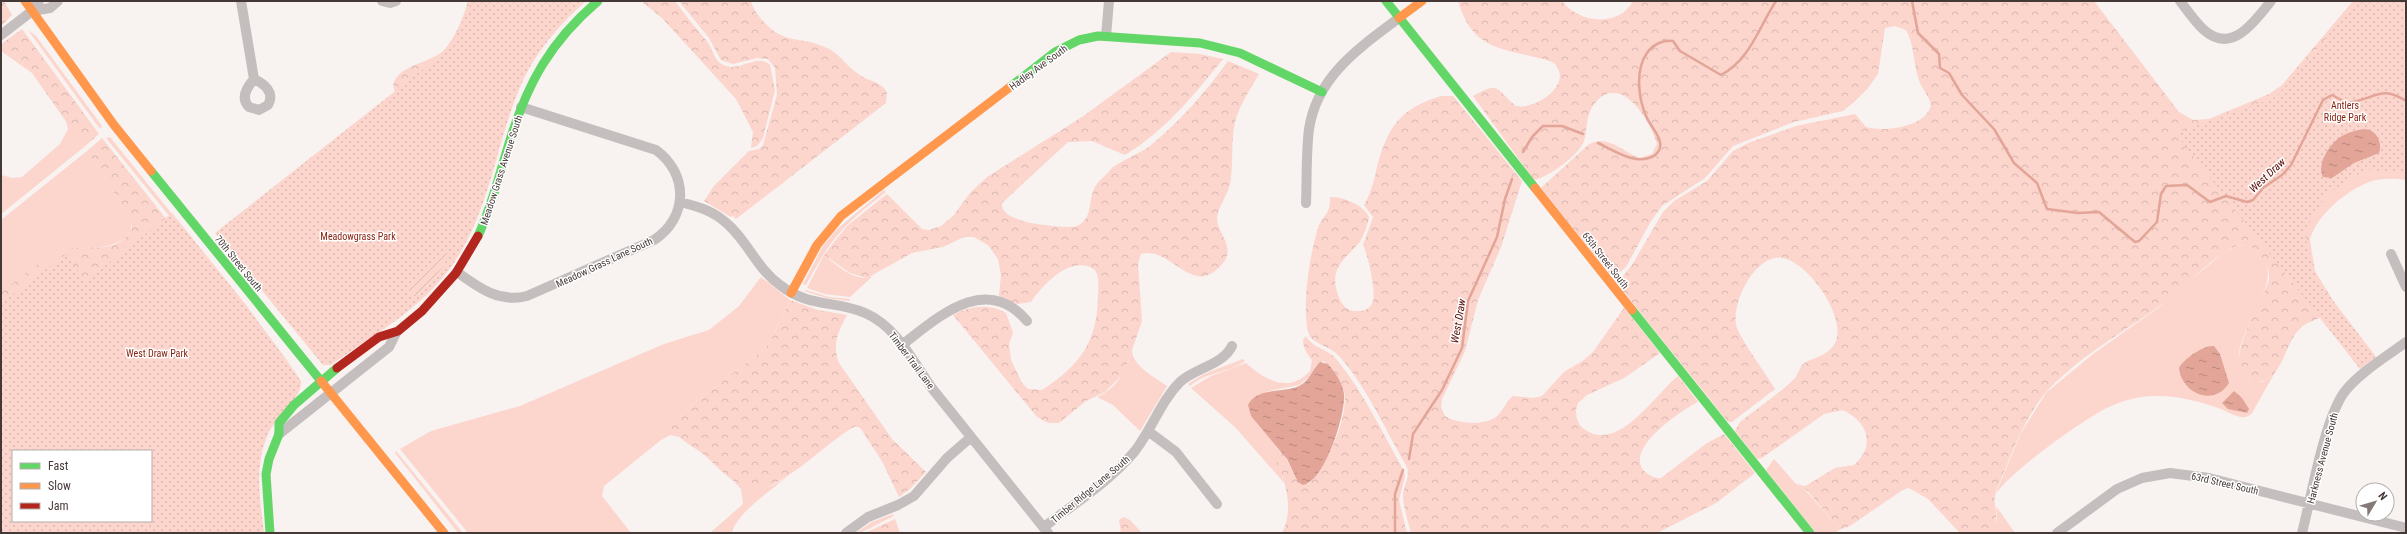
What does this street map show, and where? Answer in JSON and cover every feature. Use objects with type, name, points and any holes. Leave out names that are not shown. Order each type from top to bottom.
[{"type":"street","name":"70th Street South","points":[[25,1],[114,124],[444,533]]},
{"type":"street","points":[[1,35],[32,10],[39,1]]},
{"type":"street","points":[[32,10],[50,8],[58,1]]},
{"type":"street","points":[[241,1],[254,79]]},
{"type":"street","points":[[382,1],[387,3],[396,1]]},
{"type":"street","name":"Meadow Grass Avenue South","points":[[279,434],[389,347],[396,333],[429,306],[457,272],[483,226],[521,107],[535,75],[551,50],[569,28],[598,1]]},
{"type":"street","points":[[1106,36],[1108,1]]},
{"type":"street","name":"65th Street South","points":[[1386,1],[1810,533]]},
{"type":"street","points":[[1306,203],[1309,129],[1313,111],[1322,92],[1344,61],[1422,1]]},
{"type":"street","points":[[2180,1],[2206,31],[2215,36],[2228,38],[2247,30],[2271,1]]},
{"type":"street","name":"Hadley Ave South","points":[[791,293],[822,238],[844,213],[1060,49],[1083,39],[1106,36],[1177,40],[1222,47],[1246,56],[1322,92]]},
{"type":"street","name":"Meadow Grass Lane South","points":[[457,272],[492,294],[510,298],[527,296],[654,240],[670,225],[677,214],[680,202],[681,186],[677,174],[670,162],[656,150],[521,107]]},
{"type":"street","name":"Timber Trail Lane","points":[[680,202],[705,209],[724,221],[767,274],[791,293],[814,302],[848,308],[869,315],[887,328],[902,345],[931,387],[1046,530]]},
{"type":"street","points":[[2391,254],[2406,286]]},
{"type":"street","points":[[902,345],[948,310],[969,301],[986,300],[1003,304],[1016,310],[1027,320]]},
{"type":"street","name":"Meadow Grass Avenue South","points":[[270,533],[266,475],[270,453],[279,434],[279,422],[286,412],[321,382],[380,337],[396,333]]},
{"type":"street","name":"Harkness Avenue South","points":[[2302,533],[2332,416],[2340,398],[2356,380],[2406,342]]},
{"type":"street","name":"Timber Ridge Lane South","points":[[1046,530],[1118,468],[1134,451],[1178,385],[1197,370],[1219,360],[1232,346]]},
{"type":"street","points":[[1148,431],[1176,452],[1217,504]]},
{"type":"street","points":[[846,533],[868,517],[898,505],[914,496],[947,458],[971,437]]},
{"type":"street","name":"63rd Street South","points":[[2057,533],[2117,489],[2142,478],[2162,474],[2196,475],[2406,528]]},
{"type":"green space","points":[[1,1],[4,1],[12,15],[1,26]]},
{"type":"green space","points":[[468,1],[495,1],[497,12],[395,93],[393,85],[396,78],[402,72],[432,58],[445,49],[459,26]]},
{"type":"green space","name":"Meadowgrass Park","points":[[472,1],[586,1],[551,36],[536,56],[524,78],[507,124],[477,220],[453,264],[441,280],[427,294],[397,320],[331,365],[323,365],[215,233],[450,48]]},
{"type":"green space","points":[[641,1],[675,1],[709,44],[719,62],[726,66],[738,66],[755,61],[765,62],[770,65],[775,90],[763,138],[757,146],[751,148],[753,132],[736,99],[662,18]]},
{"type":"green space","points":[[679,1],[751,1],[754,10],[771,29],[786,37],[818,44],[827,48],[863,77],[883,87],[887,93],[886,103],[736,219],[733,216],[731,217],[704,201],[714,186],[749,151],[759,149],[763,145],[777,95],[775,68],[768,59],[757,58],[733,64],[721,60],[709,38]]},
{"type":"green space","points":[[1458,1],[1562,1],[1578,14],[1588,18],[1609,19],[1627,10],[1633,1],[2094,1],[2179,112],[2193,120],[2209,119],[2269,94],[2282,85],[2353,1],[2406,1],[2384,115],[2306,216],[2315,271],[2335,304],[2324,316],[2300,328],[2290,342],[2275,373],[2263,381],[2255,381],[2243,375],[2239,364],[2240,350],[2245,334],[2266,289],[2269,279],[2268,269],[2260,255],[2248,246],[2241,245],[2223,253],[2213,260],[2166,302],[2074,366],[2043,396],[2028,418],[2022,430],[1996,491],[1996,522],[1994,528],[1990,533],[1960,533],[1928,499],[1909,488],[1904,489],[1850,526],[1842,529],[1837,526],[1804,487],[1835,468],[1854,465],[1861,458],[1867,442],[1866,435],[1858,421],[1852,415],[1843,410],[1824,414],[1762,458],[1757,459],[1735,431],[1740,422],[1788,385],[1797,376],[1803,364],[1825,354],[1835,343],[1838,332],[1831,306],[1814,280],[1804,269],[1783,258],[1773,258],[1763,263],[1754,271],[1741,294],[1737,307],[1737,328],[1744,342],[1775,389],[1732,422],[1728,422],[1620,287],[1623,276],[1632,265],[1663,212],[1674,201],[1707,181],[1733,151],[1748,143],[1796,126],[1855,114],[1866,127],[1882,129],[1901,127],[1911,124],[1926,115],[1931,105],[1921,86],[1911,42],[1906,30],[1895,26],[1885,28],[1878,74],[1868,88],[1843,111],[1794,122],[1733,146],[1705,178],[1662,206],[1651,221],[1626,267],[1619,273],[1610,274],[1541,188],[1588,145],[1595,142],[1601,141],[1614,144],[1639,158],[1652,154],[1657,144],[1654,135],[1642,113],[1634,103],[1624,96],[1615,93],[1605,95],[1595,103],[1590,112],[1584,141],[1576,153],[1563,165],[1547,175],[1534,180],[1473,96],[1482,91],[1494,88],[1498,89],[1516,106],[1533,104],[1549,95],[1559,81],[1560,73],[1556,65],[1550,61],[1499,48],[1479,37],[1464,17]]},
{"type":"green space","name":"Antlers Ridge Park","points":[[2357,1],[2406,1],[2406,174],[2366,169],[2326,195],[2304,232],[2316,278],[2376,357],[2360,369],[2175,133],[2276,97]]},
{"type":"green space","points":[[22,29],[99,134],[84,147],[32,73],[1,51],[1,44]]},
{"type":"green space","points":[[28,30],[36,36],[102,126],[100,129]]},
{"type":"green space","points":[[1171,52],[1200,54],[1223,59],[1190,99],[1166,124],[1125,155],[1092,141],[1068,142],[1002,203],[1005,212],[1025,222],[1058,226],[1077,226],[1086,219],[1088,215],[1092,194],[1099,181],[1113,167],[1150,146],[1182,117],[1211,84],[1228,61],[1259,74],[1243,101],[1236,118],[1233,134],[1230,184],[1217,218],[1219,228],[1227,246],[1228,251],[1226,259],[1214,272],[1208,275],[1200,276],[1184,270],[1158,255],[1150,253],[1141,254],[1138,264],[1142,321],[1124,373],[1105,392],[1086,401],[1059,423],[1048,423],[1037,417],[953,315],[966,309],[979,307],[993,308],[1006,313],[1013,333],[1009,344],[1011,360],[1022,383],[1028,389],[1042,390],[1066,372],[1076,362],[1084,352],[1090,340],[1097,313],[1098,276],[1095,270],[1086,266],[1068,268],[1051,279],[1031,302],[1017,304],[999,296],[1001,275],[998,259],[988,245],[974,237],[964,237],[943,247],[912,253],[867,278],[850,273],[824,255],[847,226],[887,194],[922,229],[929,230],[941,226],[953,216],[970,193],[987,177],[1082,117]]},
{"type":"green space","points":[[1441,96],[1453,96],[1522,181],[1501,247],[1478,300],[1465,351],[1442,399],[1441,407],[1445,416],[1457,421],[1479,423],[1497,416],[1513,396],[1533,398],[1542,396],[1564,372],[1584,360],[1593,352],[1624,308],[1660,353],[1624,378],[1587,395],[1578,403],[1576,410],[1579,423],[1589,432],[1601,435],[1614,433],[1626,426],[1638,416],[1678,376],[1698,402],[1669,421],[1648,441],[1642,452],[1640,462],[1644,471],[1654,477],[1661,478],[1707,443],[1724,434],[1755,473],[1716,503],[1657,533],[1411,533],[1403,500],[1408,474],[1407,467],[1368,396],[1350,369],[1337,354],[1317,343],[1310,337],[1306,313],[1307,282],[1318,228],[1328,211],[1330,197],[1352,202],[1366,212],[1369,217],[1368,223],[1361,241],[1338,267],[1335,281],[1336,290],[1342,303],[1350,310],[1363,310],[1368,309],[1371,306],[1374,296],[1371,273],[1363,245],[1373,217],[1364,205],[1372,187],[1381,153],[1391,130],[1406,113],[1427,101]]},
{"type":"green space","points":[[65,117],[84,147],[1,214],[1,175],[13,178],[22,177],[60,144],[68,129]]},
{"type":"green space","points":[[2406,131],[2406,180],[2382,179],[2369,182],[2350,192],[2323,215],[2312,234],[2309,244],[2305,210]]},
{"type":"green space","points":[[110,137],[242,301],[299,376],[106,138]]},
{"type":"green space","points":[[102,138],[167,220],[103,280],[1,315],[1,293],[22,275],[38,264],[54,254],[71,248],[108,247],[116,244],[124,238],[132,229],[132,221],[87,151]]},
{"type":"green space","points":[[87,151],[132,221],[131,231],[115,243],[106,246],[59,252],[1,293],[1,220]]},
{"type":"green space","points":[[884,190],[886,192],[859,213],[831,243],[806,285],[803,284],[823,246],[837,229]]},
{"type":"green space","name":"West Draw Park","points":[[172,213],[246,305],[301,381],[301,387],[298,393],[271,428],[261,458],[259,483],[264,533],[1,533],[1,304],[66,254],[86,281]]},
{"type":"green space","points":[[2246,245],[2263,258],[2268,273],[2264,291],[2240,347],[2239,364],[2248,379],[2263,382],[2270,378],[2278,367],[2252,413],[2241,417],[2198,402],[2167,396],[2144,396],[2123,401],[2103,410],[2061,437],[2015,474],[1995,495],[2021,433],[2046,393],[2093,354],[2158,308],[2224,252],[2238,246]]},
{"type":"green space","points":[[443,250],[449,255],[444,265],[419,296],[410,296],[409,288]]},
{"type":"green space","points":[[824,255],[854,276],[861,278],[874,275],[850,297],[825,294],[807,288]]},
{"type":"green space","points":[[761,277],[790,300],[770,342],[764,349],[674,419],[675,433],[680,437],[670,435],[661,440],[604,486],[602,496],[631,533],[468,533],[400,449],[431,431],[520,406],[664,344],[709,330],[739,306]]},
{"type":"green space","points":[[806,290],[829,297],[850,299],[849,301],[826,298],[804,291]]},
{"type":"green space","points":[[790,300],[818,310],[847,315],[841,327],[836,344],[839,363],[892,439],[926,472],[911,488],[899,497],[883,463],[861,429],[856,426],[845,432],[805,464],[777,483],[764,488],[753,489],[740,485],[723,473],[708,458],[679,437],[672,429],[674,419],[764,349],[770,342]]},
{"type":"green space","points":[[1306,336],[1313,344],[1334,356],[1347,373],[1372,413],[1403,469],[1405,476],[1399,500],[1407,533],[1282,533],[1287,520],[1288,499],[1283,478],[1277,466],[1278,458],[1283,453],[1299,483],[1308,484],[1315,477],[1329,454],[1340,427],[1345,401],[1344,391],[1333,370],[1323,361],[1316,365],[1309,357],[1303,344],[1303,340]]},
{"type":"green space","points":[[1132,350],[1133,356],[1140,366],[1167,386],[1140,431],[1113,405],[1097,397],[1110,389],[1120,378],[1127,365]]},
{"type":"green space","points":[[1243,359],[1245,361],[1239,365],[1204,377],[1190,386],[1188,384],[1204,374]]},
{"type":"green space","points":[[1312,360],[1316,365],[1309,377],[1299,385],[1269,391],[1251,401],[1250,414],[1283,453],[1277,464],[1285,484],[1236,428],[1191,388],[1211,376],[1246,363],[1261,375],[1269,379],[1277,382],[1294,382],[1302,378],[1310,371]]},
{"type":"green space","points":[[396,451],[463,533],[458,533],[395,453]]},
{"type":"green space","points":[[1774,459],[1796,484],[1805,486],[1806,491],[1837,526],[1843,528],[1834,533],[1816,533],[1766,470]]},
{"type":"green space","points":[[787,477],[747,510],[735,525],[732,533],[710,533],[743,504],[741,489],[733,481],[747,487],[761,488],[774,485]]},
{"type":"green space","points":[[1996,506],[2015,533],[1990,533],[1997,520]]},
{"type":"green space","points":[[893,514],[894,516],[869,529],[856,533],[872,522]]},
{"type":"green space","points":[[1124,517],[1130,520],[1142,533],[1121,533],[1119,520]]},
{"type":"green space","points":[[895,519],[900,533],[865,533]]},
{"type":"water","points":[[2364,129],[2372,131],[2378,137],[2380,145],[2379,153],[2354,163],[2332,178],[2323,177],[2321,166],[2329,148],[2333,143],[2353,131]]},
{"type":"water","points":[[2210,346],[2214,346],[2220,354],[2229,383],[2223,390],[2207,396],[2192,390],[2186,385],[2181,377],[2179,368],[2181,364],[2194,353]]},
{"type":"water","points":[[1320,362],[1328,364],[1338,378],[1344,394],[1344,403],[1338,430],[1326,460],[1319,472],[1311,481],[1303,485],[1298,482],[1287,459],[1251,416],[1248,405],[1252,399],[1258,395],[1271,391],[1293,388],[1303,384]]},
{"type":"water","points":[[2234,391],[2242,398],[2249,409],[2247,413],[2228,409],[2222,403]]},
{"type":"waterway","name":"West Draw","points":[[1598,143],[1634,159],[1648,158],[1655,155],[1658,152],[1660,142],[1658,135],[1648,121],[1644,110],[1639,85],[1639,76],[1643,60],[1649,50],[1658,43],[1673,41],[1680,51],[1721,75],[1731,69],[1747,52],[1776,1]]},
{"type":"waterway","name":"West Draw","points":[[1912,1],[1918,33],[1939,54],[1940,68],[1949,73],[1962,95],[1994,129],[2014,163],[2037,183],[2047,209],[2078,213],[2099,212],[2135,242],[2139,241],[2157,222],[2161,194],[2166,186],[2187,185],[2210,202],[2226,196],[2247,202],[2253,200],[2263,188],[2282,175],[2291,165],[2323,100],[2332,95],[2347,103],[2384,93],[2397,96],[2406,101]]},
{"type":"waterway","name":"West Draw","points":[[1523,152],[1532,137],[1543,126],[1562,126],[1583,134]]},
{"type":"waterway","name":"West Draw","points":[[1409,459],[1413,434],[1442,390],[1462,348],[1468,301],[1497,237],[1505,199],[1512,179]]},
{"type":"waterway","name":"West Draw","points":[[1395,533],[1395,494],[1403,470]]},
{"type":"traffic: fast","points":[[478,236],[492,201],[517,119],[533,81],[554,47],[581,16],[598,1]]},
{"type":"traffic: fast","points":[[1386,1],[1535,188]]},
{"type":"traffic: fast","points":[[1010,87],[1055,52],[1079,40],[1098,36],[1200,43],[1240,53],[1322,92]]},
{"type":"traffic: fast","points":[[151,171],[321,381]]},
{"type":"traffic: fast","points":[[1632,310],[1810,533]]},
{"type":"traffic: fast","points":[[270,533],[266,474],[269,459],[279,434],[279,423],[294,405],[337,368]]},
{"type":"traffic: slow","points":[[25,1],[114,125],[151,171]]},
{"type":"traffic: slow","points":[[1399,18],[1422,1]]},
{"type":"traffic: slow","points":[[791,293],[817,245],[841,216],[1010,87]]},
{"type":"traffic: slow","points":[[1535,188],[1632,310]]},
{"type":"traffic: slow","points":[[321,381],[444,533]]},
{"type":"traffic: jam","points":[[337,368],[379,337],[398,331],[422,311],[456,273],[478,236]]}]
